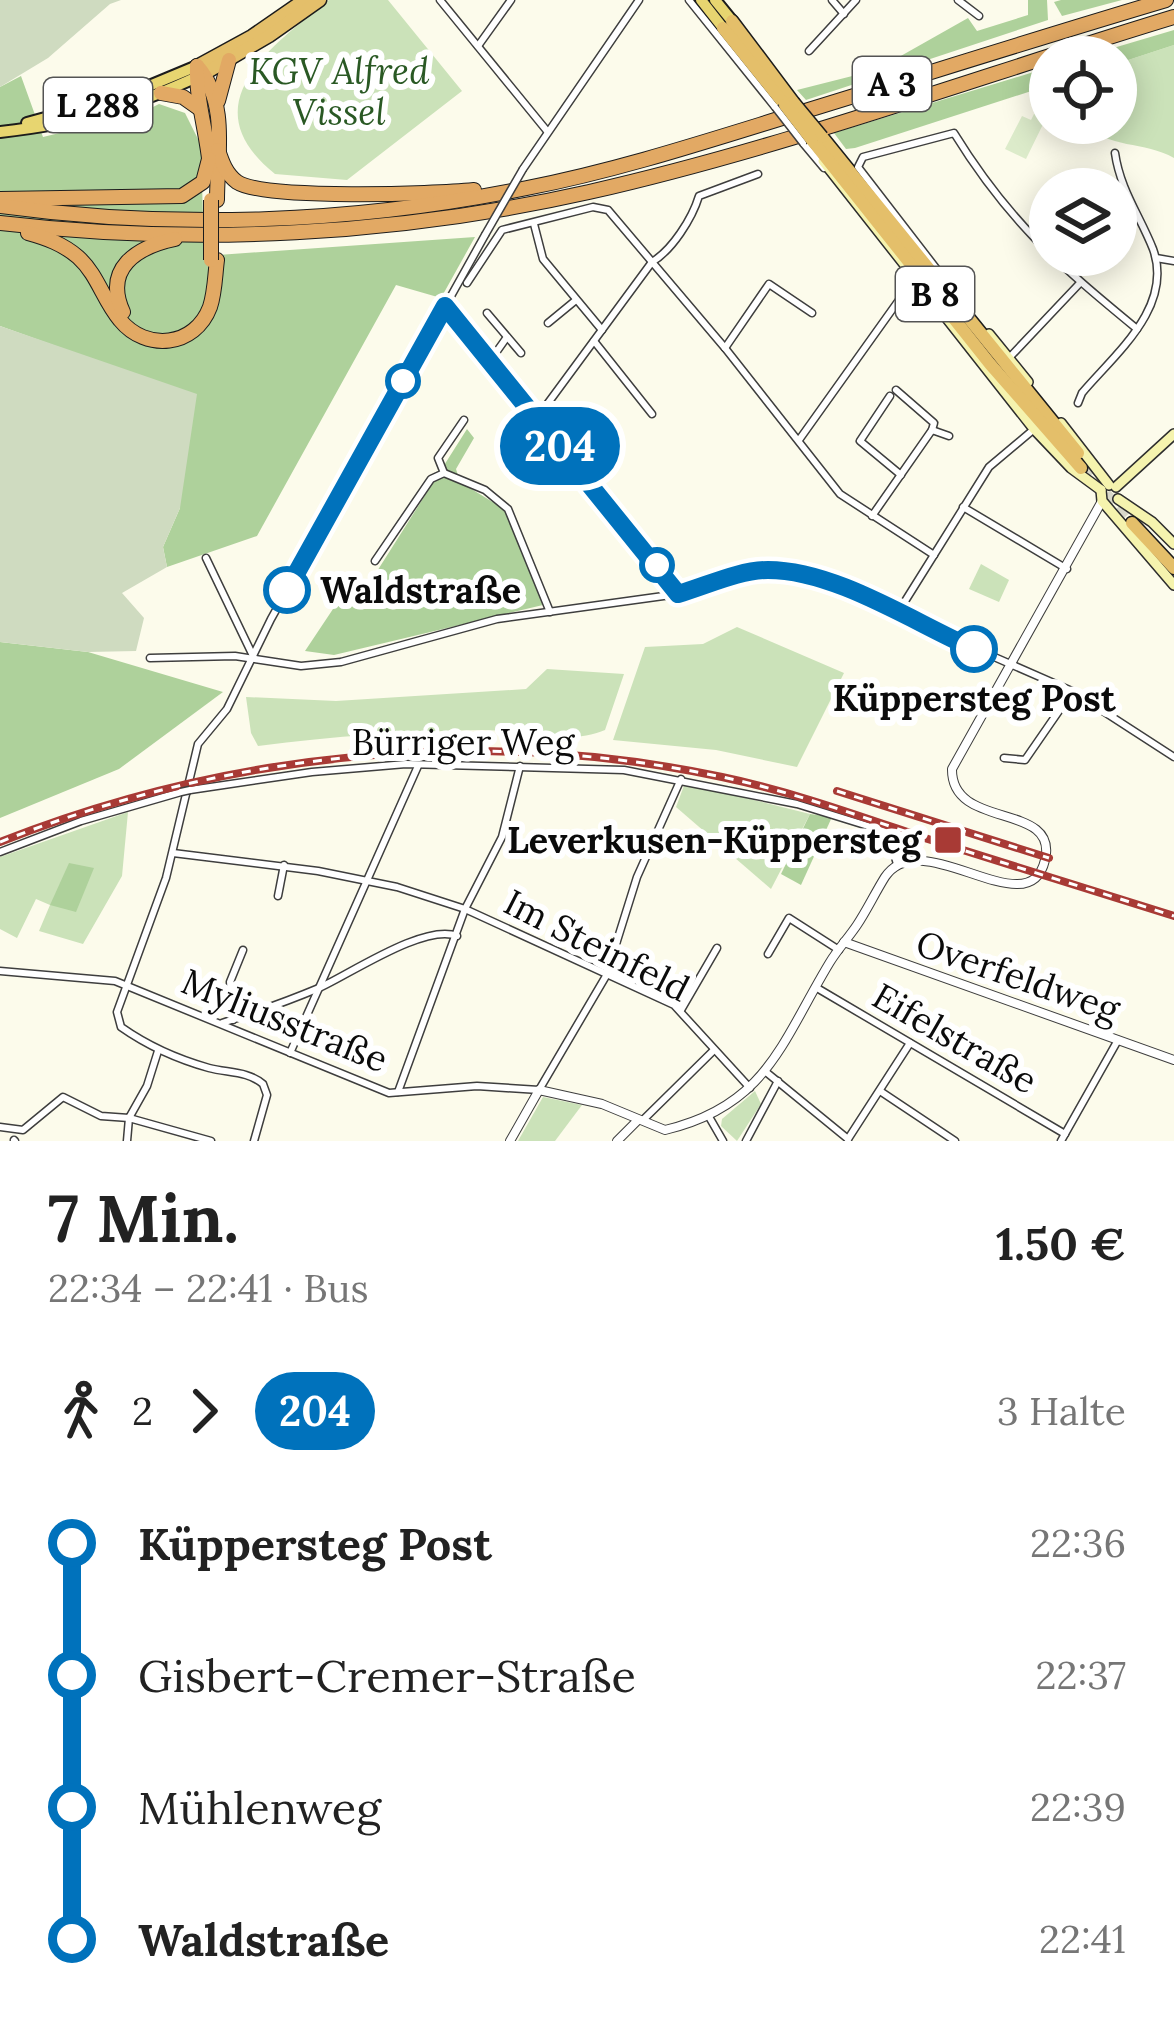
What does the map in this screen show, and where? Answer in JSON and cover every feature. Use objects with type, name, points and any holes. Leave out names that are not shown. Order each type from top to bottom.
[{"type":"highway","points":[[197,72],[304,0]]},
{"type":"highway","points":[[197,72],[229,61],[320,0]]},
{"type":"highway","name":"A 3","points":[[0,202],[122,219],[238,220],[405,208],[530,188],[663,154],[1166,0]]},
{"type":"highway","name":"A 3","points":[[0,224],[199,235],[280,233],[419,221],[585,193],[830,124],[1174,17]]},
{"type":"highway","name":"B 8","points":[[728,25],[810,139],[990,364],[1084,465],[919,259],[810,139]]},
{"type":"highway","points":[[0,224],[48,238],[72,252],[93,272],[119,319],[140,336],[153,341],[182,338],[202,322],[213,298],[214,155],[218,106],[229,61]]},
{"type":"highway","points":[[197,72],[214,90],[218,106]]},
{"type":"highway","points":[[197,72],[200,109],[214,155],[229,173],[252,188],[400,194],[530,188]]},
{"type":"highway","points":[[161,93],[183,97],[200,109]]},
{"type":"highway","points":[[0,202],[182,196],[203,182],[214,155]]},
{"type":"highway","points":[[199,235],[130,255],[118,276],[119,307],[136,327],[154,334],[179,332],[204,307],[214,260]]},
{"type":"highway","points":[[1134,521],[1174,564]]},
{"type":"main road","name":"B 8","points":[[701,0],[728,25]]},
{"type":"main road","name":"B 8","points":[[715,0],[728,25]]},
{"type":"main road","name":"L 288","points":[[0,130],[73,124],[161,93],[197,72]]},
{"type":"main road","name":"L 288","points":[[0,130],[75,112],[197,72]]},
{"type":"main road","points":[[810,139],[830,172],[1034,429],[1071,468],[1152,522],[1174,544]]},
{"type":"main road","points":[[919,259],[949,285],[1009,358],[1174,585]]},
{"type":"main road","points":[[1109,494],[1172,438]]},
{"type":"street","points":[[440,0],[547,131]]},
{"type":"street","points":[[478,46],[512,0]]},
{"type":"street","points":[[254,1141],[267,1095],[263,1084],[250,1075],[213,1070],[158,1051],[118,1023],[117,1012],[173,853],[195,752],[227,710],[271,619],[523,169],[639,0]]},
{"type":"street","points":[[689,0],[784,104]]},
{"type":"street","points":[[832,0],[844,14]]},
{"type":"street","points":[[809,51],[856,0]]},
{"type":"street","points":[[958,0],[980,16]]},
{"type":"street","points":[[949,285],[859,163],[863,157],[954,134],[1008,213],[1080,284],[1137,329]]},
{"type":"street","points":[[1078,403],[1137,329],[1156,296],[1156,257],[1127,196],[1115,153]]},
{"type":"street","points":[[538,418],[652,262],[661,257],[699,196],[758,174]]},
{"type":"street","points":[[467,283],[502,230],[601,207],[613,215],[725,348],[840,494],[934,555]]},
{"type":"street","points":[[534,223],[543,259],[602,330]]},
{"type":"street","points":[[1156,257],[1174,262]]},
{"type":"street","points":[[799,440],[916,282]]},
{"type":"street","points":[[725,348],[770,284],[812,313]]},
{"type":"street","points":[[1009,358],[1080,284]]},
{"type":"street","points":[[548,323],[576,300]]},
{"type":"street","points":[[445,306],[678,594]]},
{"type":"street","points":[[487,313],[521,353]]},
{"type":"street","points":[[490,361],[507,338]]},
{"type":"street","points":[[594,340],[652,414]]},
{"type":"street","points":[[901,475],[860,441],[893,393],[949,436]]},
{"type":"street","points":[[444,473],[438,458],[464,420]]},
{"type":"street","points":[[872,516],[933,428]]},
{"type":"street","points":[[897,614],[989,467],[1034,429]]},
{"type":"street","points":[[375,560],[431,478],[444,473],[477,486],[508,508],[550,612]]},
{"type":"street","points":[[639,1122],[669,1130],[708,1115],[766,1072],[841,946],[897,864],[920,859],[1018,884],[1040,871],[1046,849],[1034,828],[966,802],[952,783],[957,756],[1109,494]]},
{"type":"street","points":[[963,507],[1067,569]]},
{"type":"street","points":[[206,558],[254,658]]},
{"type":"street","points":[[151,658],[254,658],[301,666],[341,662],[497,620],[678,594],[769,570],[828,580],[1072,691],[1174,757]]},
{"type":"street","points":[[1004,758],[1025,760],[1072,691]]},
{"type":"street","points":[[290,1053],[418,764]]},
{"type":"street","name":"Bürriger Weg","points":[[0,852],[80,821],[186,791],[349,767],[418,764],[624,770],[681,779],[797,804],[894,834],[900,840],[894,854],[897,864]]},
{"type":"street","points":[[398,1092],[465,909],[502,837],[520,766]]},
{"type":"street","points":[[510,1141],[606,976],[637,877],[681,779]]},
{"type":"street","name":"Im Steinfeld","points":[[173,853],[367,881],[465,909],[681,1010],[750,1088]]},
{"type":"street","points":[[278,896],[284,866]]},
{"type":"street","points":[[768,954],[789,918],[841,946]]},
{"type":"street","name":"Im Steinfeld","points":[[219,1024],[320,987],[440,933],[457,936]]},
{"type":"street","name":"Overfeldweg","points":[[841,946],[1174,1060]]},
{"type":"street","points":[[681,1010],[717,948]]},
{"type":"street","points":[[232,1020],[230,982],[243,950]]},
{"type":"street","name":"Myliusstraße","points":[[0,971],[126,985],[389,1093],[477,1086],[539,1090],[602,1104],[639,1122]]},
{"type":"street","name":"Eifelstraße","points":[[817,988],[1063,1137]]},
{"type":"street","points":[[1063,1137],[1118,1040]]},
{"type":"street","points":[[766,1072],[850,1140],[910,1043]]},
{"type":"street","points":[[617,1141],[714,1050]]},
{"type":"street","points":[[127,1141],[129,1118],[147,1086],[158,1051]]},
{"type":"street","points":[[747,1140],[778,1082]]},
{"type":"street","points":[[880,1091],[955,1141]]},
{"type":"street","points":[[0,1127],[16,1138],[63,1096],[101,1116],[129,1118],[211,1141]]},
{"type":"street","points":[[708,1115],[723,1141]]},
{"type":"green space","points":[[0,0],[121,0],[110,4],[48,58],[0,87]]},
{"type":"green space","name":"KGV Alfred Vissel","points":[[329,0],[388,0],[462,91],[347,180],[275,174],[250,148],[239,124],[239,100],[264,56]]},
{"type":"green space","points":[[1028,0],[1047,0],[1048,20],[806,100],[797,90],[876,70],[968,18],[977,31],[1028,15]]},
{"type":"green space","points":[[1122,0],[1062,16],[1054,2]]},
{"type":"green space","points":[[1174,30],[1174,45],[1137,57],[1137,41]]},
{"type":"green space","points":[[1174,45],[1174,158],[1128,144],[1137,144],[1137,57]]},
{"type":"green space","points":[[1029,73],[1029,92],[855,148],[846,149],[834,133]]},
{"type":"green space","points":[[21,76],[43,137],[141,113],[159,104],[185,113],[201,145],[204,256],[475,237],[441,298],[396,285],[257,536],[167,567],[163,547],[180,508],[114,367],[0,326],[0,87]]},
{"type":"green space","points":[[1022,116],[1029,119],[1029,144],[1033,144],[1026,159],[1005,149]]},
{"type":"green space","points":[[0,326],[197,394],[180,508],[163,547],[167,567],[122,593],[144,618],[136,651],[88,652],[0,642]]},
{"type":"green space","points":[[467,429],[474,438],[456,469],[460,482],[504,509],[543,605],[334,655],[305,651],[347,588],[362,595]]},
{"type":"green space","points":[[981,564],[1009,580],[999,602],[969,589]]},
{"type":"green space","points":[[737,627],[844,673],[797,767],[716,750],[613,740],[645,647],[703,644]]},
{"type":"green space","points":[[0,642],[88,652],[223,692],[119,769],[0,818]]},
{"type":"green space","points":[[547,669],[624,674],[605,730],[576,737],[484,730],[427,732],[258,746],[251,733],[246,697],[336,701],[526,689]]},
{"type":"green space","points":[[685,783],[810,814],[771,889],[676,807]]},
{"type":"green space","points":[[128,812],[122,876],[83,944],[39,931],[50,905],[36,899],[17,938],[0,929],[0,857]]},
{"type":"green space","points":[[810,814],[832,817],[801,885],[781,874]]},
{"type":"green space","points":[[69,863],[94,868],[76,912],[50,905]]},
{"type":"green space","points":[[755,1091],[761,1104],[737,1141],[721,1126],[722,1119]]},
{"type":"green space","points":[[543,1097],[582,1105],[555,1141],[518,1141]]},
{"type":"tunnel","points":[[1081,468],[1132,523]]},
{"type":"railway","points":[[0,842],[87,811],[265,768],[448,751],[540,753],[631,761],[749,783],[1174,916]]},
{"type":"railway","points":[[837,791],[1049,858]]},
{"type":"bus line","name":"204","points":[[287,590],[445,306],[678,594],[759,571],[790,572],[844,586],[974,649]]},
{"type":"place","name":"Waldstraße","points":[[287,590]]},
{"type":"place","name":"Küppersteg Post","points":[[974,649]]},
{"type":"place","name":"Leverkusen-Küppersteg","points":[[948,840]]}]
